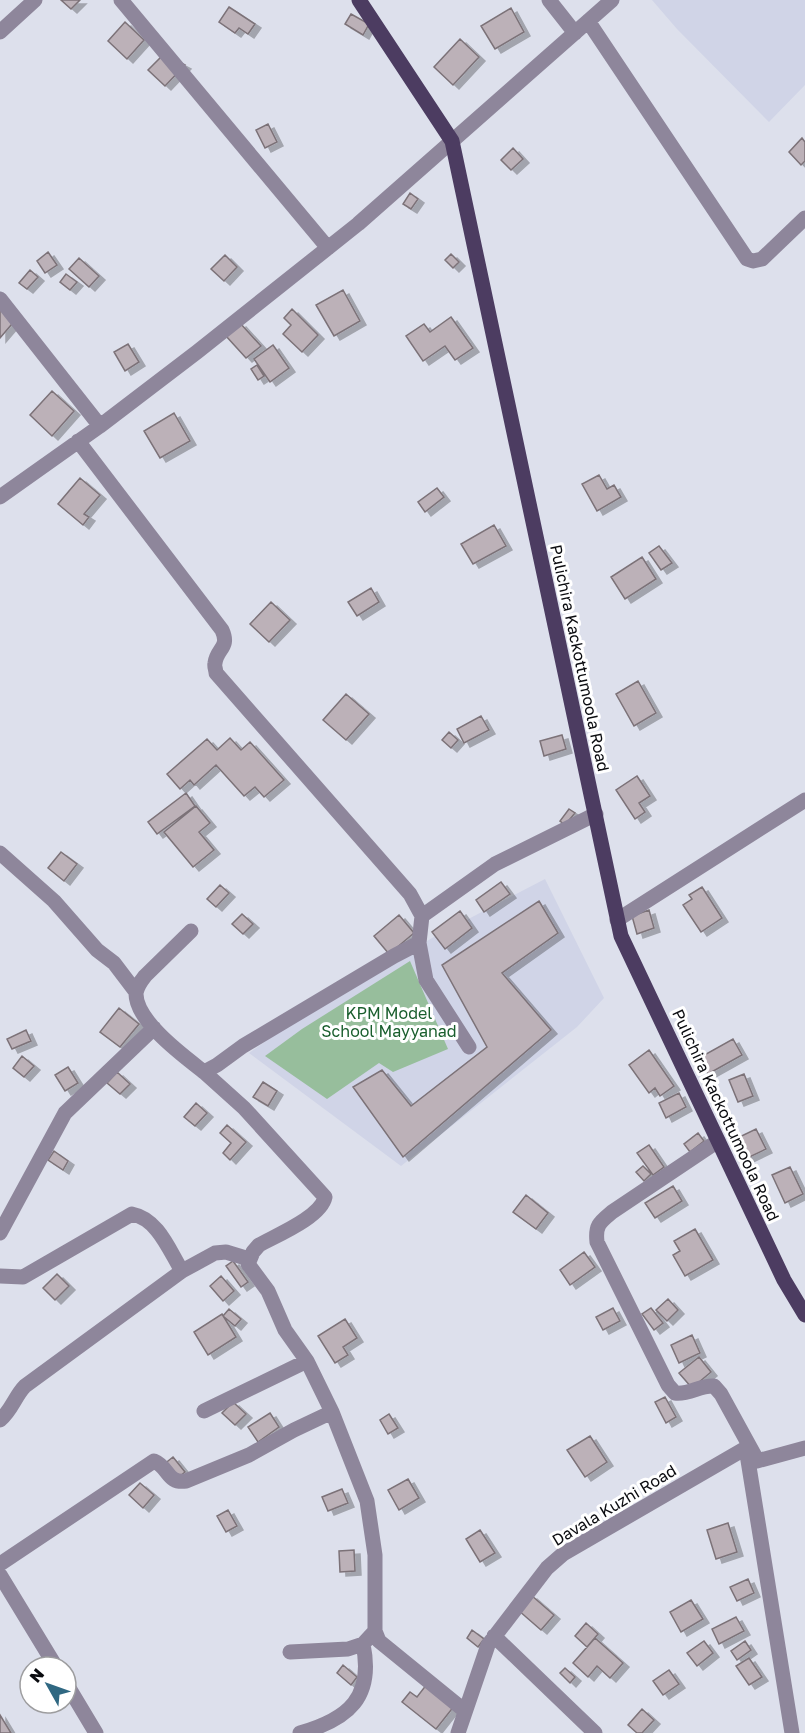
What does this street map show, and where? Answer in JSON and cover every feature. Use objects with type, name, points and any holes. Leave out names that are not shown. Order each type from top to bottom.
[{"type":"main road","name":"Pulichira Kackottumoola Road","points":[[359,0],[452,141],[621,936],[784,1280],[805,1316]]},
{"type":"street","points":[[0,32],[35,0]]},
{"type":"street","points":[[121,0],[328,248]]},
{"type":"street","points":[[549,0],[574,33]]},
{"type":"street","points":[[0,497],[100,426],[328,248],[612,0]]},
{"type":"street","points":[[588,21],[747,259],[753,261],[762,259],[805,218]]},
{"type":"street","points":[[0,299],[100,426]]},
{"type":"street","points":[[78,441],[222,630],[226,637],[225,644],[214,662],[216,673],[410,894],[422,916],[419,943],[426,980],[469,1047]]},
{"type":"street","points":[[617,920],[805,800]]},
{"type":"street","points":[[422,916],[495,864],[596,814]]},
{"type":"street","points":[[1,854],[54,901],[97,950],[114,963],[136,992],[142,1012],[154,1028],[180,1054],[244,1108],[325,1197],[324,1204],[316,1213],[259,1245],[249,1258],[248,1264],[268,1291],[285,1330],[307,1361],[332,1412],[368,1501],[375,1555],[375,1631],[379,1641],[465,1712]]},
{"type":"street","points":[[136,992],[145,976],[191,931]]},
{"type":"street","points":[[204,1072],[243,1046],[419,943]]},
{"type":"street","points":[[0,1233],[65,1113],[154,1028]]},
{"type":"street","points":[[718,1141],[601,1221],[596,1231],[597,1242],[668,1385],[675,1393],[684,1394],[706,1386],[714,1386],[721,1394],[757,1461]]},
{"type":"street","points":[[0,1276],[23,1277],[132,1214],[143,1216],[153,1224],[182,1271]]},
{"type":"street","points":[[0,1419],[8,1412],[18,1393],[25,1386],[182,1271],[215,1252],[226,1252],[249,1258]]},
{"type":"street","points":[[204,1411],[307,1361]]},
{"type":"street","points":[[0,1564],[154,1461],[160,1464],[171,1479],[178,1482],[186,1481],[249,1455],[332,1412]]},
{"type":"street","points":[[746,1448],[757,1461]]},
{"type":"street","points":[[746,1448],[792,1733]]},
{"type":"street","name":"Davala Kuzhi Road","points":[[458,1733],[484,1654],[494,1636],[535,1582],[563,1554],[746,1448]]},
{"type":"street","points":[[757,1461],[805,1448]]},
{"type":"street","points":[[2,1583],[48,1655]]},
{"type":"street","points":[[290,1652],[348,1648],[363,1644],[375,1631]]},
{"type":"street","points":[[494,1636],[595,1733]]},
{"type":"street","points":[[300,1733],[329,1723],[342,1715],[355,1702],[364,1689],[366,1655],[363,1644]]},
{"type":"street","points":[[78,1703],[96,1733]]},
{"type":"shaded area","points":[[652,0],[805,0],[805,85],[769,122],[677,29]]},
{"type":"shaded area","name":"KPM Model School Mayyanad","points":[[545,879],[604,998],[577,1027],[401,1166],[249,1053],[277,1033],[432,938]]},
{"type":"green space","name":"KPM Model School Mayyanad","points":[[410,961],[448,1049],[393,1072],[379,1063],[327,1099],[265,1056],[302,1029]]},
{"type":"building","points":[[61,0],[80,0],[71,9]]},
{"type":"building","points":[[229,7],[255,24],[248,34],[239,28],[235,33],[219,22]]},
{"type":"building","points":[[511,8],[524,32],[495,49],[481,26]]},
{"type":"building","points":[[351,14],[369,24],[363,35],[345,24]]},
{"type":"building","points":[[125,22],[144,40],[127,59],[108,41]]},
{"type":"building","points":[[460,39],[479,57],[453,85],[434,67]]},
{"type":"building","points":[[164,54],[185,65],[165,86],[148,70]]},
{"type":"building","points":[[268,124],[277,142],[265,148],[256,130]]},
{"type":"building","points":[[802,138],[805,142],[805,161],[801,165],[789,152]]},
{"type":"building","points":[[513,148],[523,159],[511,170],[501,160]]},
{"type":"building","points":[[410,193],[418,199],[411,209],[403,204]]},
{"type":"building","points":[[48,252],[57,265],[45,273],[37,261]]},
{"type":"building","points":[[451,254],[459,262],[453,268],[445,260]]},
{"type":"building","points":[[225,255],[237,267],[224,281],[211,269]]},
{"type":"building","points":[[79,258],[99,276],[89,287],[69,269]]},
{"type":"building","points":[[30,270],[38,277],[27,289],[19,283]]},
{"type":"building","points":[[66,274],[77,282],[70,290],[60,282]]},
{"type":"building","points":[[343,290],[360,321],[334,336],[316,305]]},
{"type":"building","points":[[0,305],[17,318],[0,338]]},
{"type":"building","points":[[292,309],[318,335],[302,352],[283,334],[291,325],[284,318]]},
{"type":"building","points":[[451,317],[473,348],[455,360],[445,346],[423,361],[406,336],[424,324],[430,332]]},
{"type":"building","points":[[240,323],[261,346],[246,358],[226,336]]},
{"type":"building","points":[[128,344],[139,362],[125,371],[114,352]]},
{"type":"building","points":[[273,345],[289,368],[270,382],[254,359]]},
{"type":"building","points":[[257,365],[264,376],[258,380],[251,369]]},
{"type":"building","points":[[52,391],[74,411],[52,436],[30,415]]},
{"type":"building","points":[[174,413],[190,441],[160,458],[144,431]]},
{"type":"building","points":[[599,475],[607,489],[614,485],[621,497],[597,511],[582,484]]},
{"type":"building","points":[[80,478],[100,495],[84,514],[89,517],[83,525],[58,504]]},
{"type":"building","points":[[437,488],[444,497],[425,512],[418,502]]},
{"type":"building","points":[[494,525],[506,546],[473,564],[461,544]]},
{"type":"building","points":[[659,546],[672,563],[661,570],[649,553]]},
{"type":"building","points":[[642,557],[656,579],[625,599],[611,577]]},
{"type":"building","points":[[371,588],[379,602],[357,616],[348,602]]},
{"type":"building","points":[[271,602],[290,620],[269,642],[250,624]]},
{"type":"building","points":[[638,681],[656,713],[634,726],[616,694]]},
{"type":"building","points":[[346,694],[369,714],[346,740],[323,720]]},
{"type":"building","points":[[481,716],[489,730],[464,743],[457,729]]},
{"type":"building","points":[[449,732],[458,740],[451,748],[442,740]]},
{"type":"building","points":[[562,735],[566,749],[544,756],[540,741]]},
{"type":"building","points":[[230,738],[241,750],[250,742],[284,780],[264,797],[255,787],[244,796],[216,765],[194,785],[190,780],[180,789],[167,774],[207,739],[217,750]]},
{"type":"building","points":[[637,776],[650,796],[639,803],[645,812],[635,819],[616,790]]},
{"type":"building","points":[[186,793],[195,806],[157,834],[148,822]]},
{"type":"building","points":[[196,806],[210,823],[199,832],[214,850],[193,867],[164,832]]},
{"type":"building","points":[[569,809],[575,813],[565,825],[560,821]]},
{"type":"building","points":[[61,852],[77,864],[64,881],[48,868]]},
{"type":"building","points":[[501,882],[510,894],[484,912],[476,900]]},
{"type":"building","points":[[220,885],[229,893],[216,907],[207,899]]},
{"type":"building","points":[[702,887],[722,918],[701,932],[683,905],[692,899],[689,895]]},
{"type":"building","name":"KPM Model School Mayyanad","points":[[539,901],[558,933],[502,973],[551,1030],[403,1157],[353,1087],[382,1070],[411,1106],[487,1047],[442,965]]},
{"type":"building","points":[[649,910],[654,928],[637,934],[632,916]]},
{"type":"building","points":[[460,911],[472,928],[445,949],[432,932]]},
{"type":"building","points":[[242,914],[253,924],[243,934],[232,924]]},
{"type":"building","points":[[399,915],[414,933],[389,954],[374,936]]},
{"type":"building","points":[[119,1008],[139,1024],[120,1047],[100,1032]]},
{"type":"building","points":[[26,1030],[31,1041],[12,1049],[7,1039]]},
{"type":"building","points":[[733,1039],[742,1055],[708,1074],[699,1058]]},
{"type":"building","points":[[649,1050],[674,1086],[660,1096],[655,1088],[649,1093],[629,1065]]},
{"type":"building","points":[[22,1056],[34,1066],[24,1077],[13,1068]]},
{"type":"building","points":[[68,1067],[78,1083],[65,1091],[55,1075]]},
{"type":"building","points":[[117,1072],[130,1084],[120,1094],[107,1083]]},
{"type":"building","points":[[744,1074],[753,1096],[738,1102],[729,1080]]},
{"type":"building","points":[[263,1082],[277,1091],[268,1106],[253,1097]]},
{"type":"building","points":[[679,1093],[686,1107],[666,1118],[659,1103]]},
{"type":"building","points":[[196,1103],[207,1113],[195,1126],[184,1117]]},
{"type":"building","points":[[227,1125],[246,1142],[230,1160],[223,1153],[231,1143],[220,1133]]},
{"type":"building","points":[[756,1129],[766,1149],[741,1161],[731,1141]]},
{"type":"building","points":[[698,1133],[704,1141],[690,1152],[684,1144]]},
{"type":"building","points":[[649,1145],[664,1167],[653,1175],[637,1153]]},
{"type":"building","points":[[54,1151],[68,1161],[63,1170],[48,1160]]},
{"type":"building","points":[[643,1166],[651,1174],[644,1181],[636,1172]]},
{"type":"building","points":[[790,1167],[803,1194],[785,1203],[772,1175]]},
{"type":"building","points":[[673,1186],[682,1201],[655,1218],[645,1203]]},
{"type":"building","points":[[526,1195],[548,1213],[536,1229],[513,1212]]},
{"type":"building","points":[[695,1229],[713,1260],[685,1276],[673,1255],[680,1251],[674,1241]]},
{"type":"building","points":[[584,1252],[595,1267],[570,1285],[560,1270]]},
{"type":"building","points":[[233,1261],[248,1282],[241,1287],[226,1266]]},
{"type":"building","points":[[57,1274],[69,1286],[55,1300],[43,1288]]},
{"type":"building","points":[[221,1276],[234,1291],[223,1301],[210,1286]]},
{"type":"building","points":[[668,1299],[678,1310],[667,1321],[656,1310]]},
{"type":"building","points":[[613,1308],[620,1321],[603,1330],[596,1317]]},
{"type":"building","points":[[651,1308],[663,1323],[654,1330],[642,1314]]},
{"type":"building","points":[[229,1309],[241,1319],[235,1326],[223,1316]]},
{"type":"building","points":[[222,1314],[236,1337],[208,1355],[194,1332]]},
{"type":"building","points":[[345,1319],[357,1338],[343,1347],[348,1355],[335,1363],[318,1336]]},
{"type":"building","points":[[692,1335],[700,1353],[679,1363],[671,1345]]},
{"type":"building","points":[[699,1357],[711,1372],[692,1388],[679,1373]]},
{"type":"building","points":[[665,1397],[676,1417],[666,1423],[655,1402]]},
{"type":"building","points":[[233,1402],[246,1414],[235,1425],[222,1413]]},
{"type":"building","points":[[270,1413],[279,1427],[258,1442],[248,1427]]},
{"type":"building","points":[[389,1414],[398,1428],[388,1434],[380,1420]]},
{"type":"building","points":[[590,1436],[607,1462],[585,1477],[567,1450]]},
{"type":"building","points":[[173,1457],[185,1472],[175,1480],[163,1465]]},
{"type":"building","points":[[408,1479],[419,1498],[399,1510],[388,1490]]},
{"type":"building","points":[[140,1483],[154,1495],[143,1508],[129,1495]]},
{"type":"building","points":[[342,1489],[348,1503],[328,1511],[322,1497]]},
{"type":"building","points":[[228,1510],[237,1526],[226,1532],[217,1516]]},
{"type":"building","points":[[728,1523],[737,1552],[716,1559],[707,1530]]},
{"type":"building","points":[[480,1530],[495,1553],[480,1562],[466,1539]]},
{"type":"building","points":[[354,1550],[355,1571],[340,1572],[339,1551]]},
{"type":"building","points":[[748,1579],[754,1593],[737,1601],[730,1587]]},
{"type":"building","points":[[531,1595],[554,1615],[541,1630],[518,1610]]},
{"type":"building","points":[[691,1600],[703,1619],[681,1632],[670,1612]]},
{"type":"building","points":[[736,1617],[744,1631],[719,1644],[712,1629]]},
{"type":"building","points":[[586,1623],[598,1634],[587,1647],[575,1636]]},
{"type":"building","points":[[472,1630],[484,1639],[478,1647],[467,1638]]},
{"type":"building","points":[[595,1638],[623,1663],[610,1678],[597,1666],[588,1677],[573,1663]]},
{"type":"building","points":[[704,1641],[713,1653],[697,1666],[687,1653]]},
{"type":"building","points":[[745,1641],[751,1650],[737,1660],[731,1651]]},
{"type":"building","points":[[749,1658],[762,1677],[749,1685],[736,1666]]},
{"type":"building","points":[[343,1665],[357,1677],[351,1685],[337,1673]]},
{"type":"building","points":[[565,1668],[575,1677],[570,1683],[560,1673]]},
{"type":"building","points":[[669,1670],[679,1684],[663,1695],[653,1681]]},
{"type":"building","points":[[427,1684],[455,1705],[436,1729],[402,1702],[410,1692],[417,1697]]},
{"type":"building","points":[[642,1709],[654,1720],[642,1733],[637,1733],[628,1725]]},
{"type":"building","points":[[0,1715],[11,1733],[0,1733]]}]
